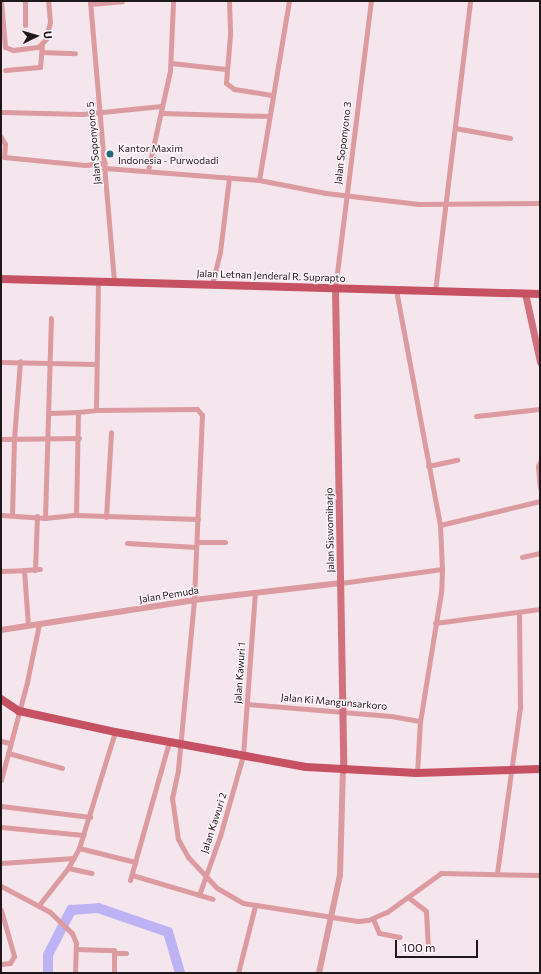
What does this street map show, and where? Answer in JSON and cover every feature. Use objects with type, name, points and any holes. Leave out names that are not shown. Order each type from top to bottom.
[{"type":"main road","name":"Jalan Letnan Jenderal R. Suprapto","points":[[1,279],[540,294]]},
{"type":"main road","name":"Jalan Siswomiharjo","points":[[335,288],[344,712],[343,770]]},
{"type":"main road","points":[[525,293],[540,362]]},
{"type":"main road","points":[[1,699],[19,711],[116,732],[244,755],[343,770],[417,773],[540,769]]},
{"type":"street","points":[[1,1],[6,49],[34,48],[42,45]]},
{"type":"street","points":[[25,1],[25,25]]},
{"type":"street","points":[[5,70],[40,67],[42,45],[48,34],[48,1]]},
{"type":"street","points":[[90,3],[122,1]]},
{"type":"street","points":[[148,170],[161,113],[170,63],[173,1]]},
{"type":"street","points":[[229,1],[230,35],[226,83],[228,86],[272,95]]},
{"type":"street","points":[[259,180],[272,95],[289,1]]},
{"type":"street","name":"Jalan Soponyono 3","points":[[335,288],[345,196],[371,1]]},
{"type":"street","points":[[435,291],[444,204],[455,128],[470,1]]},
{"type":"street","name":"Jalan Soponyono 5","points":[[90,3],[101,112],[114,283]]},
{"type":"street","points":[[42,52],[76,53]]},
{"type":"street","points":[[170,63],[226,69]]},
{"type":"street","points":[[1,112],[101,112],[162,106]]},
{"type":"street","points":[[161,113],[269,116]]},
{"type":"street","points":[[455,128],[510,138]]},
{"type":"street","points":[[1,137],[5,144],[4,157],[259,180],[345,196],[444,204],[540,204]]},
{"type":"street","points":[[212,284],[220,252],[229,178]]},
{"type":"street","points":[[96,410],[98,282]]},
{"type":"street","points":[[396,290],[440,525],[442,569],[441,592],[420,721],[417,773]]},
{"type":"street","points":[[45,518],[47,438],[50,413],[49,362],[51,318]]},
{"type":"street","points":[[1,362],[20,361],[96,364]]},
{"type":"street","points":[[12,515],[14,439],[20,361]]},
{"type":"street","points":[[50,413],[96,410],[197,409],[201,411],[194,600],[180,744],[172,798],[176,830],[188,857],[207,876],[232,898],[255,906],[358,921],[373,919],[409,898],[441,874],[540,875]]},
{"type":"street","points":[[476,416],[540,409]]},
{"type":"street","points":[[76,515],[79,438],[78,412]]},
{"type":"street","points":[[106,517],[111,432]]},
{"type":"street","points":[[1,439],[79,438]]},
{"type":"street","points":[[428,466],[457,460]]},
{"type":"street","points":[[540,462],[540,487]]},
{"type":"street","points":[[440,525],[540,501]]},
{"type":"street","points":[[1,514],[37,516],[45,518],[76,515],[198,519]]},
{"type":"street","points":[[1,572],[37,569],[37,516]]},
{"type":"street","points":[[127,543],[197,545],[224,542]]},
{"type":"street","points":[[522,557],[540,552]]},
{"type":"street","points":[[341,583],[442,569]]},
{"type":"street","points":[[24,570],[28,625]]},
{"type":"street","name":"Jalan Pemuda","points":[[1,630],[194,600],[341,583]]},
{"type":"street","name":"Jalan Kawuri 1","points":[[244,755],[255,593]]},
{"type":"street","points":[[436,623],[540,609]]},
{"type":"street","points":[[497,874],[520,708],[519,613]]},
{"type":"street","points":[[1,780],[39,624]]},
{"type":"street","name":"Jalan Ki Mangunsarkoro","points":[[247,704],[391,716],[420,721]]},
{"type":"street","points":[[38,905],[68,868],[79,848],[116,732]]},
{"type":"street","points":[[1,741],[10,743]]},
{"type":"street","points":[[169,742],[131,878],[213,899]]},
{"type":"street","points":[[8,753],[62,768]]},
{"type":"street","name":"Jalan Kawuri 2","points":[[199,895],[207,876],[244,755]]},
{"type":"street","points":[[319,973],[340,875],[343,770]]},
{"type":"street","points":[[1,806],[90,817]]},
{"type":"street","points":[[1,827],[84,835]]},
{"type":"street","points":[[79,848],[135,862]]},
{"type":"street","points":[[1,863],[74,858]]},
{"type":"street","points":[[68,868],[91,874]]},
{"type":"street","points":[[1,886],[50,912],[72,933],[76,949],[75,973]]},
{"type":"street","points":[[409,898],[426,912],[428,948]]},
{"type":"street","points":[[238,973],[255,906]]},
{"type":"street","points":[[1,910],[14,956],[10,963],[1,964]]},
{"type":"street","points":[[373,919],[379,933],[400,937]]},
{"type":"street","points":[[76,949],[114,950],[116,953],[126,953]]},
{"type":"street","points":[[114,973],[116,953]]},
{"type":"waterway","points":[[48,973],[48,955],[71,910],[98,908],[168,932],[180,973]]},
{"type":"place","name":"Kantor Maxim Indonesia - Purwodadi","points":[[110,154]]}]
